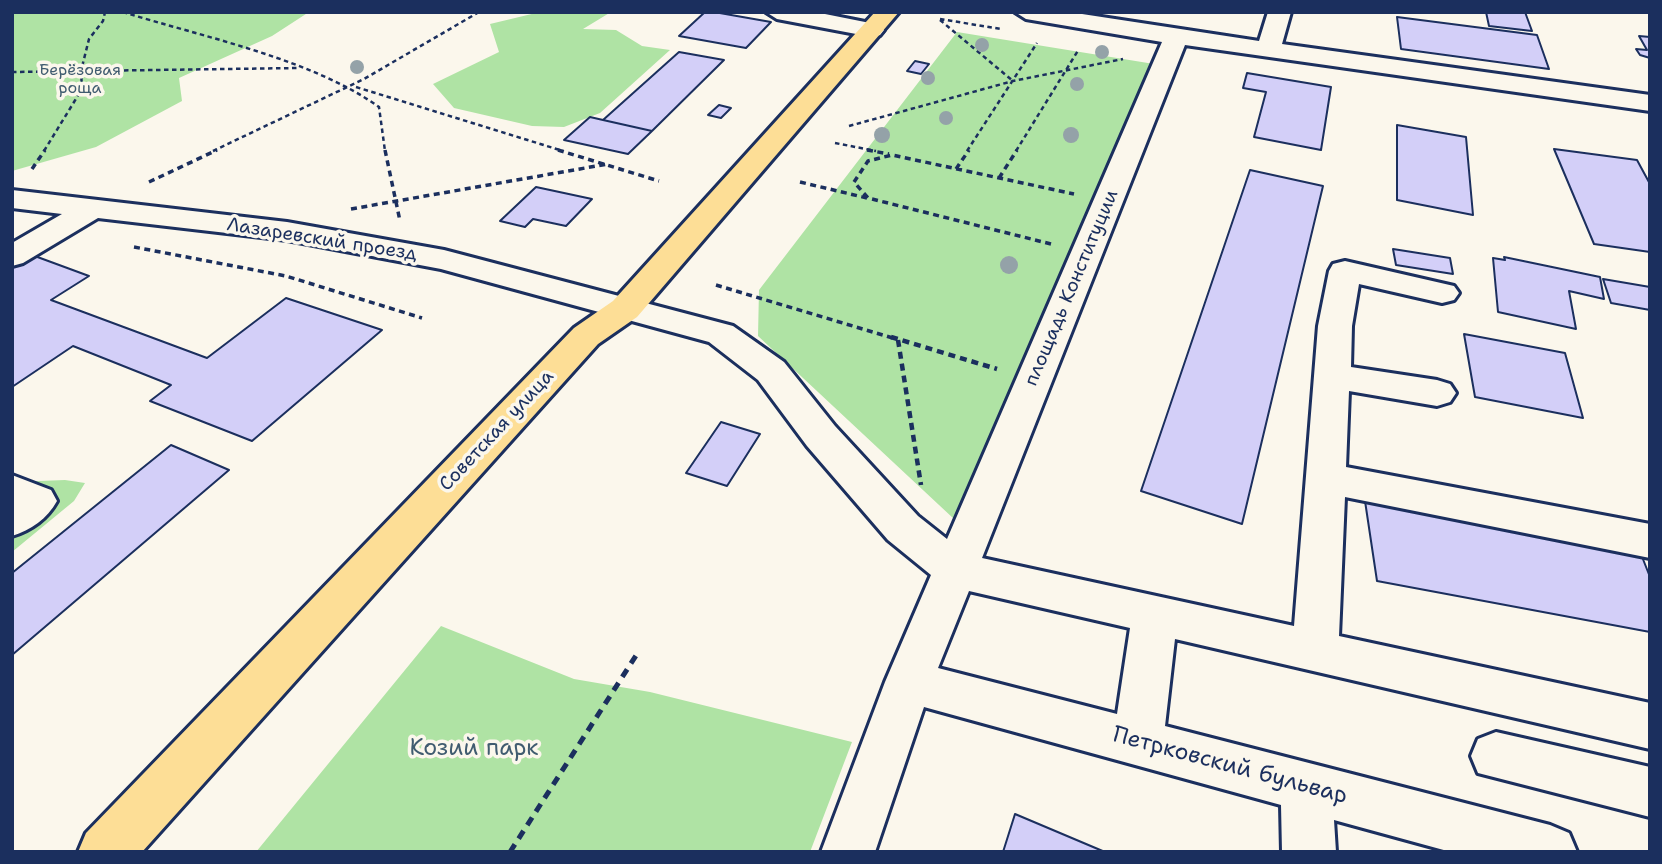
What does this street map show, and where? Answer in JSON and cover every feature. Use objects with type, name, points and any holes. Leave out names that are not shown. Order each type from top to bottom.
[{"type":"main road","name":"Советская улица","points":[[105,852],[586,336],[625,309],[880,21]]},
{"type":"street","points":[[777,12],[880,21]]},
{"type":"street","points":[[1269,49],[1280,12]]},
{"type":"street","points":[[1024,25],[1169,28],[1269,49],[1650,103]]},
{"type":"street","name":"площадь Конституции","points":[[909,682],[1107,202],[1169,28]]},
{"type":"street","name":"Лазаревский проезд","points":[[19,188],[94,208],[287,231],[444,260],[721,334],[771,371],[821,436],[903,528]]},
{"type":"street","points":[[12,256],[94,208]]},
{"type":"street","points":[[1315,651],[1335,326],[1345,271],[1442,292]]},
{"type":"street","points":[[1332,376],[1437,393]]},
{"type":"street","points":[[1327,478],[1650,541]]},
{"type":"street","points":[[12,490],[36,501],[12,520]]},
{"type":"street","points":[[903,528],[962,555],[1155,615],[1650,726]]},
{"type":"street","points":[[903,528],[937,616]]},
{"type":"street","points":[[1138,741],[1155,615]]},
{"type":"street","points":[[848,852],[909,682]]},
{"type":"street","name":"Петрковский бульвар","points":[[909,682],[1550,852]]},
{"type":"street","points":[[1496,756],[1650,792]]},
{"type":"street","points":[[1307,786],[1309,852]]},
{"type":"path","points":[[19,188],[64,122],[82,89],[81,71],[89,38],[103,21],[104,12]]},
{"type":"path","points":[[123,12],[305,68],[350,86],[659,181]]},
{"type":"path","points":[[94,208],[350,86],[479,12]]},
{"type":"path","points":[[956,169],[1013,81],[1024,25],[940,19],[1013,81]]},
{"type":"path","points":[[999,178],[1085,40]]},
{"type":"path","points":[[849,126],[1067,68],[1133,58]]},
{"type":"path","points":[[12,72],[305,68]]},
{"type":"path","points":[[350,86],[379,107],[387,165],[407,253]]},
{"type":"path","points":[[835,143],[1107,202]]},
{"type":"path","points":[[868,198],[854,182],[868,161],[892,155]]},
{"type":"path","points":[[345,211],[609,164]]},
{"type":"path","points":[[800,182],[1086,252]]},
{"type":"path","points":[[121,245],[286,276],[422,318]]},
{"type":"path","points":[[716,285],[1034,379]]},
{"type":"path","points":[[898,340],[922,490]]},
{"type":"path","points":[[510,852],[637,654]]},
{"type":"green space","name":"Берёзовая роща","points":[[12,12],[309,12],[272,36],[179,78],[182,101],[96,147],[12,171]]},
{"type":"green space","points":[[540,12],[611,12],[583,29],[616,30],[642,46],[670,50],[600,113],[564,127],[532,126],[454,108],[433,84],[499,52],[490,24]]},
{"type":"green space","points":[[957,32],[1154,64],[954,519],[758,336],[759,290]]},
{"type":"green space","points":[[65,480],[85,483],[74,501],[12,552],[12,482]]},
{"type":"green space","name":"Козий парк","points":[[441,626],[574,679],[650,692],[852,742],[810,852],[256,852]]},
{"type":"building","points":[[705,12],[771,22],[746,48],[679,36]]},
{"type":"building","points":[[1486,12],[1525,12],[1532,31],[1489,26]]},
{"type":"building","points":[[1397,17],[1537,35],[1549,69],[1401,49]]},
{"type":"building","points":[[1639,36],[1650,37],[1650,58],[1640,55],[1636,49],[1647,50]]},
{"type":"building","points":[[679,52],[724,60],[652,131],[603,120]]},
{"type":"building","points":[[915,61],[929,64],[921,74],[907,71]]},
{"type":"building","points":[[1247,73],[1331,87],[1321,150],[1254,137],[1266,92],[1243,88]]},
{"type":"building","points":[[719,105],[731,108],[721,118],[708,115]]},
{"type":"building","points":[[590,117],[652,131],[628,154],[564,140]]},
{"type":"building","points":[[1397,125],[1466,137],[1473,215],[1397,200]]},
{"type":"building","points":[[1554,149],[1637,160],[1650,184],[1650,252],[1594,244]]},
{"type":"building","points":[[1250,170],[1323,186],[1242,524],[1141,491]]},
{"type":"building","points":[[536,187],[592,199],[566,226],[533,219],[525,227],[500,221]]},
{"type":"building","points":[[1393,249],[1450,258],[1453,274],[1396,265]]},
{"type":"building","points":[[32,255],[89,276],[51,300],[207,358],[286,298],[382,330],[252,441],[150,401],[171,385],[73,346],[12,387],[12,267]]},
{"type":"building","points":[[1504,257],[1600,277],[1604,299],[1569,291],[1576,329],[1498,312],[1493,258],[1505,260]]},
{"type":"building","points":[[1603,279],[1650,287],[1650,310],[1611,303]]},
{"type":"building","points":[[1464,334],[1565,353],[1583,418],[1475,397]]},
{"type":"building","points":[[721,422],[760,434],[727,486],[686,473]]},
{"type":"building","points":[[171,445],[229,470],[12,655],[12,573]]},
{"type":"building","points":[[1365,501],[1639,549],[1650,577],[1650,632],[1377,581]]},
{"type":"building","points":[[1015,814],[1105,852],[1003,852]]}]
